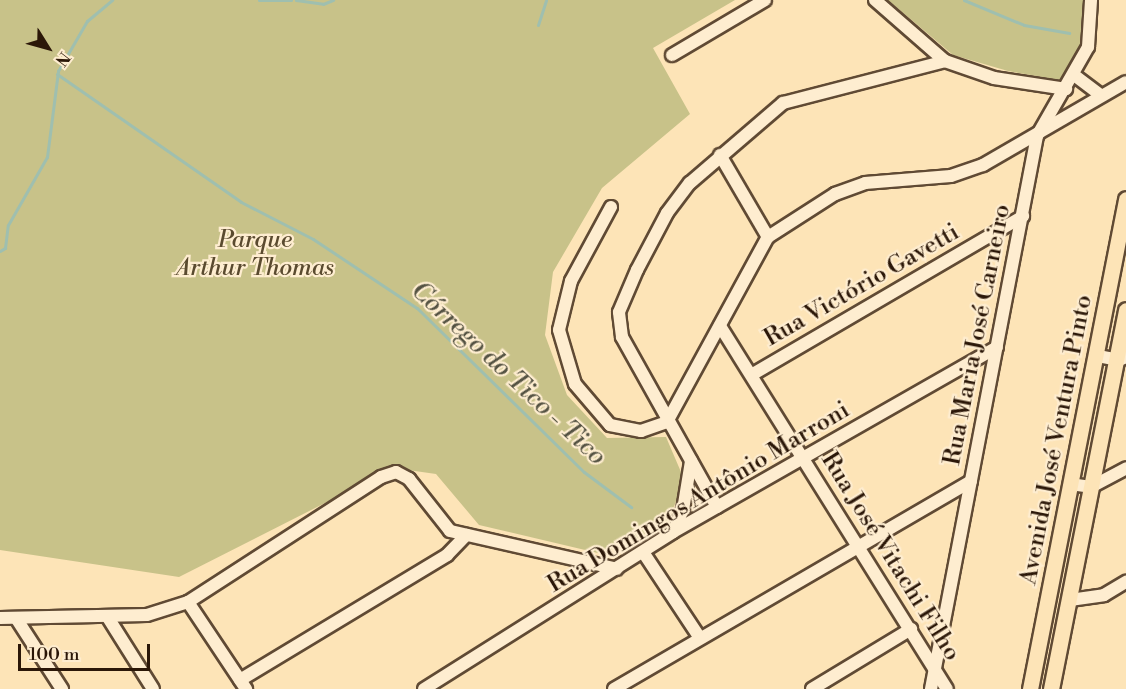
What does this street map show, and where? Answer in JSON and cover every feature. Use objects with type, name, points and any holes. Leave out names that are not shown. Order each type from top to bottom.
[{"type":"main road","name":"Avenida José Ventura Pinto","points":[[1030,689],[1070,484],[1098,356],[1126,199]]},
{"type":"main road","name":"Avenida José Ventura Pinto","points":[[1052,689],[1091,487],[1123,358],[1126,310]]},
{"type":"street","points":[[672,56],[765,0]]},
{"type":"street","points":[[875,0],[945,61],[994,78],[1066,89]]},
{"type":"street","name":"Rua Maria José Carneiro","points":[[931,689],[1037,136],[1088,47],[1091,0]]},
{"type":"street","points":[[717,507],[667,422],[622,337],[619,312],[667,213],[690,183],[720,154],[783,103],[945,61]]},
{"type":"street","points":[[1074,75],[1101,95]]},
{"type":"street","points":[[611,207],[571,281],[559,330],[575,384],[610,425],[641,431],[667,422],[768,237],[836,194],[865,183],[951,176],[983,165],[1037,136],[1101,95],[1126,82]]},
{"type":"street","points":[[720,154],[768,237]]},
{"type":"street","name":"Rua Victório Gavetti","points":[[753,374],[1023,216]]},
{"type":"street","name":"Rua José Vitachi Filho","points":[[720,326],[753,374],[947,689]]},
{"type":"street","name":"Rua Domingos Antônio Marroni","points":[[424,689],[673,532],[997,347]]},
{"type":"street","points":[[1098,356],[1123,358]]},
{"type":"street","points":[[673,532],[683,510],[691,460]]},
{"type":"street","points":[[1070,484],[1091,487],[1126,468]]},
{"type":"street","points":[[0,618],[147,615],[188,602],[381,477],[396,472],[409,479],[445,528],[466,536],[617,569]]},
{"type":"street","points":[[614,689],[858,544],[972,481]]},
{"type":"street","points":[[188,602],[243,684],[447,555],[466,536]]},
{"type":"street","points":[[643,552],[700,638]]},
{"type":"street","points":[[1070,600],[1104,595],[1126,582]]},
{"type":"street","points":[[107,616],[153,689]]},
{"type":"street","points":[[16,618],[62,689]]},
{"type":"street","points":[[812,689],[911,629]]},
{"type":"green space","name":"Parque Arthur Thomas","points":[[0,0],[735,0],[653,48],[690,114],[602,188],[553,272],[545,335],[567,395],[607,438],[666,437],[684,479],[667,526],[602,554],[479,525],[436,474],[394,468],[179,577],[0,550]]},
{"type":"green space","points":[[888,0],[1084,0],[1080,45],[1066,81],[1008,71],[953,55]]},
{"type":"waterway","points":[[0,251],[5,248],[8,225],[47,157],[58,71],[87,21],[112,0]]},
{"type":"waterway","points":[[259,0],[291,0]]},
{"type":"waterway","points":[[296,0],[323,4],[333,0]]},
{"type":"waterway","points":[[538,25],[546,0]]},
{"type":"waterway","points":[[964,0],[1024,25],[1069,33]]},
{"type":"waterway","name":"Córrego do Tico - Tico","points":[[57,74],[241,202],[313,239],[417,308],[584,472],[631,507]]}]
